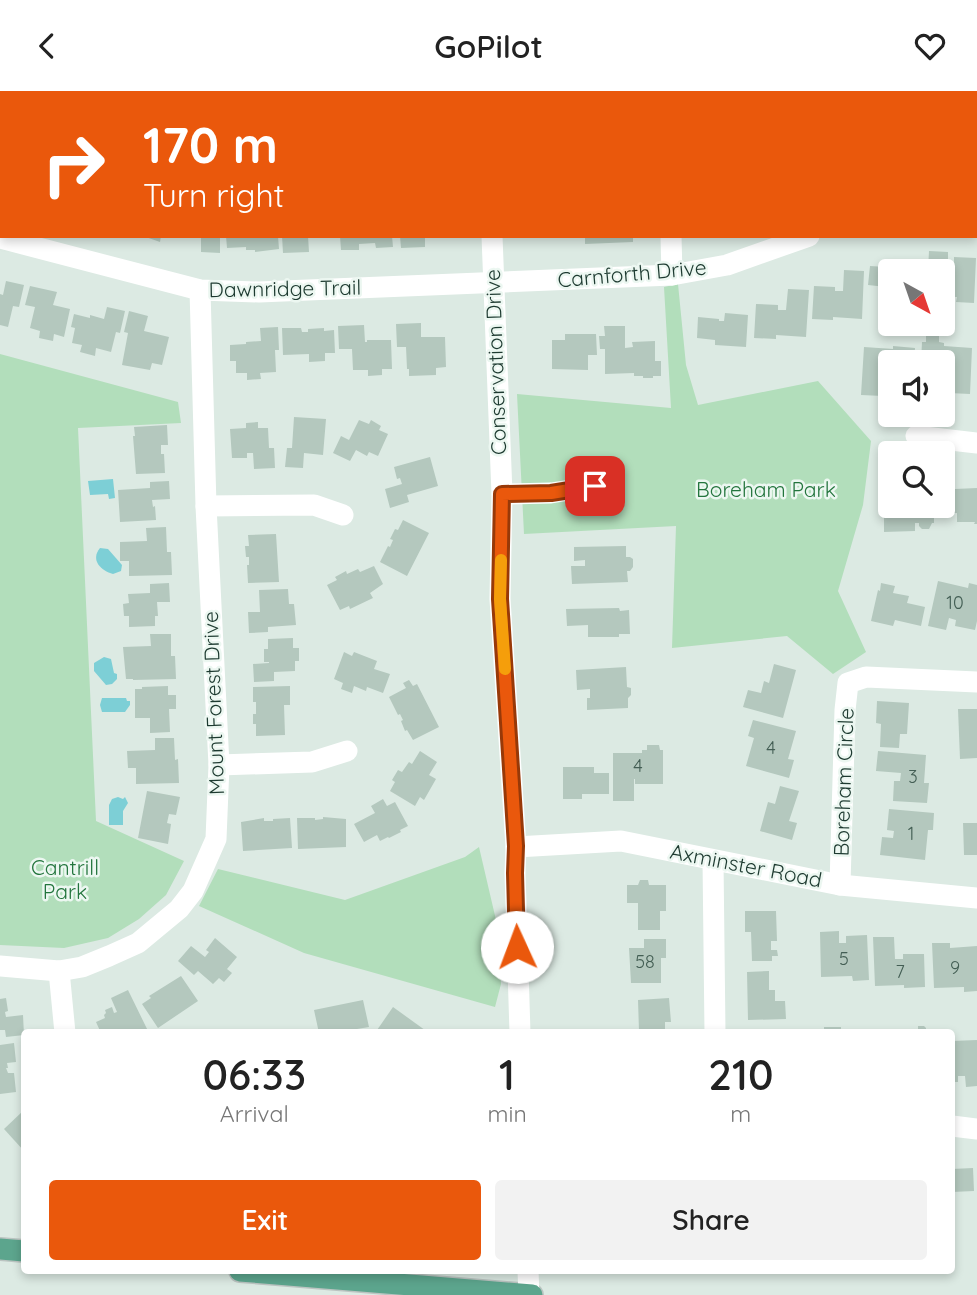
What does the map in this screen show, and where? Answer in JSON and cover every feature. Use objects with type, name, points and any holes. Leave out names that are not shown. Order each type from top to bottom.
[{"type":"main road","points":[[0,1249],[21,1251]]},
{"type":"main road","points":[[276,1274],[530,1295]]},
{"type":"street","name":"Dawnridge Trail","points":[[0,238],[200,290],[259,292],[493,283]]},
{"type":"street","name":"Conservation Drive","points":[[492,238],[502,494],[500,599],[516,846],[520,1029]]},
{"type":"street","points":[[671,238],[672,275]]},
{"type":"street","name":"Carnforth Drive","points":[[493,283],[672,275],[727,265],[803,238]]},
{"type":"street","name":"Mount Forest Drive","points":[[0,965],[59,971],[82,967],[138,943],[179,909],[193,891],[216,839],[219,765],[206,506],[200,290]]},
{"type":"street","points":[[916,436],[977,443]]},
{"type":"street","points":[[502,494],[551,493],[595,486]]},
{"type":"street","points":[[206,506],[314,505],[342,515]]},
{"type":"street","name":"Boreham Circle","points":[[840,885],[848,683],[866,677],[977,682]]},
{"type":"street","points":[[219,765],[312,762],[347,751]]},
{"type":"street","name":"Axminster Road","points":[[516,846],[621,841],[840,885],[977,898]]},
{"type":"street","points":[[713,860],[715,1029]]},
{"type":"street","points":[[59,971],[65,1029]]},
{"type":"street","points":[[955,1126],[977,1129]]},
{"type":"street","points":[[527,1274],[530,1295]]},
{"type":"green space","name":"Boreham Park","points":[[678,284],[686,365],[698,405],[818,381],[871,441],[863,505],[838,591],[866,652],[833,674],[787,636],[672,648],[676,526],[524,534],[517,394],[671,408],[664,287]]},
{"type":"green space","name":"Cantrill Park","points":[[0,354],[178,402],[181,423],[78,428],[96,821],[184,861],[166,895],[139,919],[108,938],[64,948],[0,945]]},
{"type":"green space","points":[[479,847],[496,920],[501,984],[495,1007],[304,953],[199,906],[218,869],[345,900],[465,857]]},
{"type":"water","points":[[113,479],[115,498],[109,499],[108,494],[90,495],[88,481]]},
{"type":"water","points":[[100,548],[108,549],[122,565],[121,571],[113,574],[101,568],[96,557]]},
{"type":"water","points":[[104,657],[111,659],[114,673],[117,674],[117,679],[112,684],[106,685],[94,671],[94,663]]},
{"type":"water","points":[[102,698],[126,698],[130,705],[125,712],[102,712]]},
{"type":"water","points":[[125,797],[128,803],[123,811],[123,825],[109,825],[109,805],[112,799]]},
{"type":"building","points":[[201,238],[220,238],[220,253],[201,252]]},
{"type":"building","points":[[226,238],[278,238],[279,249],[255,252],[246,250],[246,247],[227,248]]},
{"type":"building","points":[[282,238],[308,238],[309,252],[283,253]]},
{"type":"building","points":[[340,238],[392,238],[393,247],[376,248],[375,243],[359,244],[359,250],[341,250]]},
{"type":"building","points":[[400,238],[425,238],[425,247],[401,248]]},
{"type":"building","points":[[585,238],[633,238],[633,242],[585,244]]},
{"type":"building","points":[[929,251],[948,252],[948,259],[929,259]]},
{"type":"building","points":[[954,257],[976,258],[974,303],[956,302]]},
{"type":"building","points":[[870,266],[878,266],[878,286],[868,285]]},
{"type":"building","points":[[844,270],[864,271],[862,319],[812,319],[814,286],[835,287],[835,291],[843,291]]},
{"type":"building","points":[[6,281],[24,285],[19,307],[13,306],[8,327],[0,325],[0,294],[3,295]]},
{"type":"building","points":[[30,286],[57,292],[53,305],[70,309],[64,337],[54,334],[53,341],[39,338],[40,331],[30,328],[35,307],[25,305]]},
{"type":"building","points":[[788,289],[809,290],[806,337],[776,335],[776,339],[754,338],[756,304],[778,305],[778,310],[786,310]]},
{"type":"building","points":[[107,307],[125,311],[120,333],[116,332],[111,352],[96,348],[95,356],[80,352],[82,345],[72,343],[74,314],[104,319]]},
{"type":"building","points":[[129,311],[148,316],[144,331],[169,337],[162,365],[152,363],[150,370],[122,365],[128,333],[124,332]]},
{"type":"building","points":[[725,313],[748,315],[746,347],[715,345],[715,340],[697,338],[698,317],[724,321]]},
{"type":"building","points":[[421,323],[421,337],[445,337],[446,367],[436,368],[436,375],[409,376],[406,347],[397,347],[396,324]]},
{"type":"building","points":[[364,325],[365,342],[391,340],[392,369],[382,369],[382,375],[368,376],[368,370],[353,370],[352,349],[339,349],[338,326]]},
{"type":"building","points":[[604,326],[625,326],[625,348],[633,347],[632,342],[655,341],[655,361],[661,361],[661,376],[643,378],[634,376],[634,373],[605,374],[605,349],[600,349],[599,336],[605,336]]},
{"type":"building","points":[[278,327],[276,372],[260,373],[261,379],[247,380],[247,373],[236,373],[236,361],[230,361],[230,345],[261,341],[260,328]]},
{"type":"building","points":[[282,328],[301,328],[302,332],[324,328],[324,331],[334,330],[335,353],[325,353],[325,361],[309,362],[309,354],[283,355]]},
{"type":"building","points":[[565,334],[596,334],[597,355],[588,355],[588,370],[552,369],[552,340],[565,340]]},
{"type":"building","points":[[926,336],[939,336],[939,342],[944,343],[944,346],[972,348],[970,394],[955,393],[955,350],[922,350],[922,342],[926,342]]},
{"type":"building","points":[[893,346],[915,348],[878,350],[878,396],[861,395],[864,347],[893,349]]},
{"type":"building","points":[[294,417],[326,419],[323,455],[304,453],[303,468],[285,467],[287,448],[292,448]]},
{"type":"building","points":[[359,420],[369,424],[371,420],[381,426],[379,430],[388,434],[378,456],[369,452],[367,456],[356,450],[350,461],[333,453],[341,436],[349,440]]},
{"type":"building","points":[[258,422],[258,428],[268,428],[269,448],[274,448],[275,468],[254,469],[253,453],[247,453],[247,458],[232,458],[230,429],[246,428],[246,423]]},
{"type":"building","points":[[167,425],[168,445],[161,445],[165,473],[136,474],[134,427]]},
{"type":"building","points":[[430,457],[438,486],[407,495],[409,502],[390,508],[385,489],[402,484],[400,478],[397,479],[394,467]]},
{"type":"building","points":[[169,481],[170,499],[152,500],[156,520],[120,522],[118,490],[150,488],[150,482]]},
{"type":"building","points":[[977,488],[977,524],[957,522],[955,489]]},
{"type":"building","points":[[884,518],[934,518],[929,529],[922,529],[919,523],[915,523],[915,531],[884,532]]},
{"type":"building","points":[[403,520],[429,533],[407,576],[380,562],[388,546],[390,547],[393,540],[390,539],[395,529],[398,530]]},
{"type":"building","points":[[166,527],[167,552],[171,552],[172,575],[129,576],[129,561],[120,561],[120,542],[147,541],[146,528]]},
{"type":"building","points":[[276,534],[279,582],[248,583],[249,557],[246,557],[245,546],[249,546],[248,535]]},
{"type":"building","points":[[626,546],[626,557],[633,559],[633,567],[627,571],[628,582],[572,584],[571,566],[585,566],[585,560],[574,561],[574,547]]},
{"type":"building","points":[[374,566],[383,584],[370,593],[373,598],[350,609],[349,606],[340,610],[327,585],[346,571],[347,574],[358,569],[360,572]]},
{"type":"building","points":[[938,581],[968,588],[969,583],[977,585],[975,630],[955,626],[956,620],[949,618],[946,630],[928,626]]},
{"type":"building","points":[[169,583],[170,602],[157,602],[158,616],[155,616],[155,626],[129,627],[129,616],[124,616],[123,604],[129,603],[128,594],[150,593],[150,584]]},
{"type":"building","points":[[881,583],[895,586],[893,593],[909,596],[907,603],[925,607],[921,626],[895,620],[893,626],[871,621]]},
{"type":"building","points":[[288,589],[289,604],[294,604],[296,625],[268,627],[268,632],[249,633],[248,612],[260,612],[259,590]]},
{"type":"building","points":[[619,608],[620,611],[629,610],[630,634],[619,634],[619,637],[588,637],[588,625],[567,626],[566,609]]},
{"type":"building","points":[[150,634],[171,634],[171,656],[175,656],[176,679],[126,679],[123,647],[151,646]]},
{"type":"building","points":[[293,638],[293,648],[299,648],[299,661],[295,661],[295,671],[274,672],[274,681],[254,682],[253,664],[269,663],[264,662],[264,649],[268,649],[268,639]]},
{"type":"building","points":[[344,652],[352,656],[354,652],[377,661],[374,669],[390,674],[383,693],[367,687],[366,691],[354,686],[352,693],[341,689],[343,683],[334,679]]},
{"type":"building","points":[[774,664],[796,670],[783,718],[743,707],[748,690],[761,693],[764,681],[769,683]]},
{"type":"building","points":[[626,667],[627,687],[631,688],[628,708],[587,710],[590,689],[577,690],[576,670]]},
{"type":"building","points":[[409,680],[413,686],[417,684],[439,727],[413,740],[407,730],[405,731],[401,721],[403,720],[389,697],[406,688],[403,683]]},
{"type":"building","points":[[168,686],[168,695],[176,695],[176,709],[169,709],[170,732],[150,733],[150,718],[135,718],[135,689]]},
{"type":"building","points":[[290,686],[290,705],[284,705],[285,735],[256,736],[256,724],[253,724],[256,702],[253,702],[253,687]]},
{"type":"building","points":[[877,701],[909,703],[907,734],[900,734],[899,748],[880,747],[881,724],[876,723]]},
{"type":"building","points":[[958,709],[977,709],[977,758],[960,759]]},
{"type":"building","points":[[753,720],[796,731],[788,759],[794,760],[789,778],[746,766],[754,738],[748,736]]},
{"type":"building","points":[[155,738],[174,738],[179,783],[136,784],[136,768],[128,768],[127,751],[155,750]]},
{"type":"building","points":[[647,745],[659,745],[660,750],[663,750],[663,784],[635,784],[634,779],[634,801],[613,801],[613,753],[642,753],[642,750],[647,750]]},
{"type":"building","points":[[420,751],[437,762],[429,775],[436,779],[424,800],[420,797],[415,806],[390,791],[398,770],[402,772],[409,762],[412,764]]},
{"type":"building","points":[[878,751],[926,755],[924,783],[929,783],[927,803],[893,801],[894,781],[900,781],[901,773],[876,771]]},
{"type":"building","points":[[563,767],[594,767],[594,773],[609,773],[609,794],[582,794],[582,799],[563,799]]},
{"type":"building","points":[[780,786],[799,791],[789,821],[797,823],[792,840],[760,831],[768,802],[775,804]]},
{"type":"building","points":[[147,791],[180,797],[176,815],[169,814],[167,823],[171,824],[168,844],[138,838]]},
{"type":"building","points":[[383,799],[387,806],[395,802],[408,826],[389,838],[380,841],[377,835],[364,842],[354,824],[375,813],[371,806]]},
{"type":"building","points":[[889,809],[934,813],[933,830],[928,830],[925,860],[880,855],[882,837],[893,838],[894,831],[887,830]]},
{"type":"building","points":[[323,817],[346,819],[346,847],[298,849],[297,818],[315,820]]},
{"type":"building","points":[[264,818],[264,821],[273,821],[290,818],[292,848],[243,851],[241,822]]},
{"type":"building","points":[[963,823],[977,823],[977,855],[964,855]]},
{"type":"building","points":[[640,880],[648,880],[649,885],[666,885],[666,911],[660,911],[660,930],[638,930],[638,903],[627,903],[627,885],[638,885]]},
{"type":"building","points":[[745,911],[776,911],[777,941],[771,941],[771,950],[777,950],[778,956],[772,956],[772,961],[752,961],[751,932],[745,932]]},
{"type":"building","points":[[839,931],[839,943],[846,943],[846,936],[867,935],[869,980],[853,981],[852,976],[821,977],[820,932]]},
{"type":"building","points":[[873,937],[894,937],[895,959],[903,959],[903,954],[924,954],[925,987],[875,986]]},
{"type":"building","points":[[215,938],[237,957],[227,969],[232,973],[224,982],[219,978],[213,984],[198,971],[194,975],[178,961],[191,946],[205,957],[209,952],[206,950]]},
{"type":"building","points":[[644,939],[666,939],[666,958],[661,958],[661,983],[631,983],[629,948],[644,948]]},
{"type":"building","points":[[932,943],[950,943],[950,948],[977,946],[977,991],[964,992],[964,987],[934,988]]},
{"type":"building","points":[[769,971],[769,990],[775,990],[775,1001],[785,1001],[786,1019],[748,1020],[747,972]]},
{"type":"building","points":[[181,976],[198,1001],[158,1028],[142,1004],[151,998],[149,996]]},
{"type":"building","points":[[128,990],[147,1029],[99,1029],[96,1022],[105,1018],[105,1010],[112,1007],[114,1013],[117,1012],[111,998]]},
{"type":"building","points":[[6,998],[6,1017],[23,1015],[21,1035],[6,1037],[5,1030],[0,1030],[0,999]]},
{"type":"building","points":[[669,998],[671,1022],[665,1022],[665,1029],[639,1029],[638,1000]]},
{"type":"building","points":[[363,1000],[369,1027],[318,1029],[314,1010]]},
{"type":"building","points":[[393,1007],[423,1029],[378,1029]]},
{"type":"building","points":[[824,1027],[841,1027],[841,1029]]},
{"type":"building","points":[[977,1040],[977,1086],[966,1087],[965,1076],[958,1076],[958,1082],[955,1082],[955,1041]]},
{"type":"building","points":[[14,1043],[16,1062],[7,1063],[6,1068],[8,1073],[14,1073],[16,1092],[0,1094],[0,1045]]},
{"type":"building","points":[[21,1113],[21,1148],[4,1129]]},
{"type":"building","points":[[973,1168],[974,1191],[955,1192],[955,1169]]},
{"type":"slow traffic","points":[[501,560],[500,599],[505,669]]},
{"type":"route","points":[[517,947],[516,846],[500,599],[502,494],[551,493],[595,486]]}]
